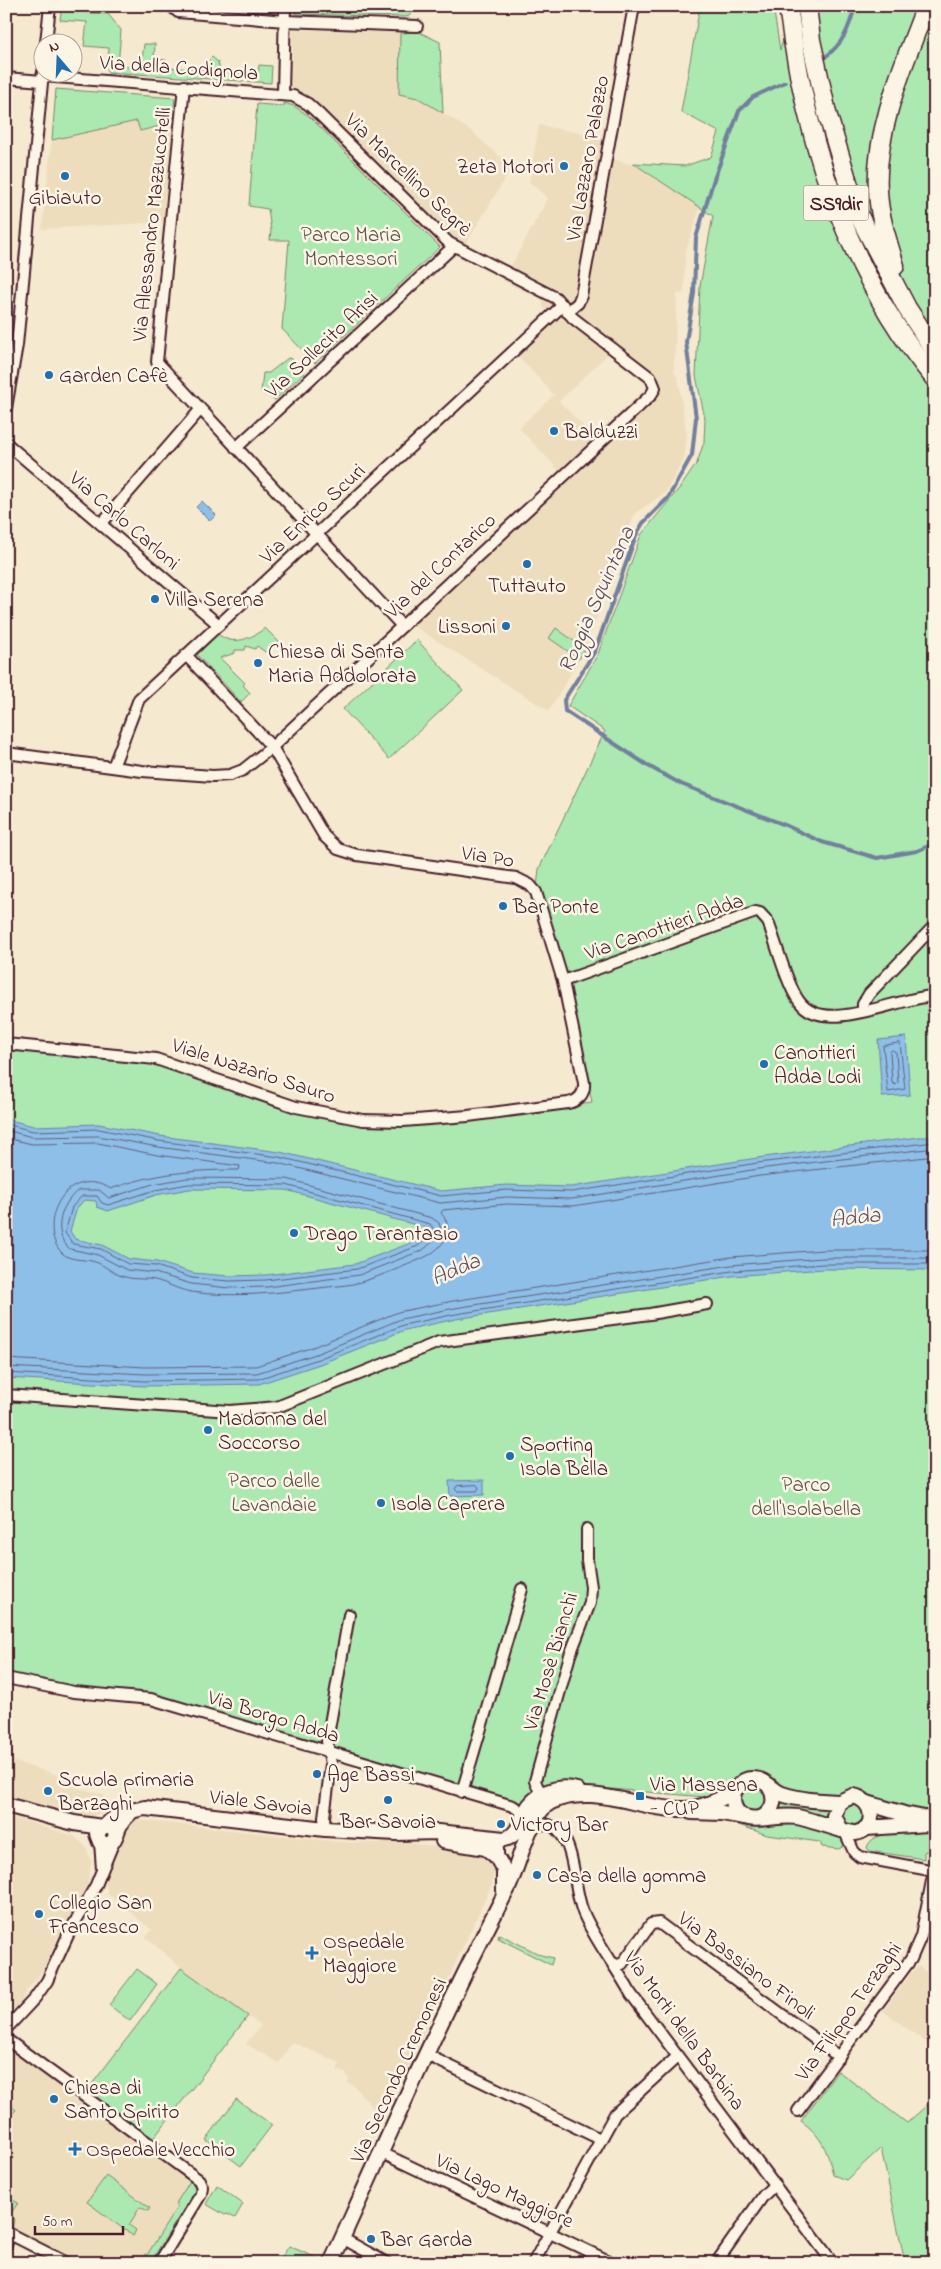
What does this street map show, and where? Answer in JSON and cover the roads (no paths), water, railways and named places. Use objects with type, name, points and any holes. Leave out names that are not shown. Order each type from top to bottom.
[{"type":"highway","name":"SS9dir","points":[[788,6],[794,49],[809,120],[823,172],[848,235],[875,290],[912,352],[935,379]]},
{"type":"highway","name":"SS9dir","points":[[807,6],[811,40],[827,113],[857,212],[907,308]]},
{"type":"highway","points":[[926,6],[899,80],[889,114],[880,152],[878,191],[883,228],[907,308],[935,350]]},
{"type":"street","points":[[47,32],[50,6]]},
{"type":"street","points":[[171,6],[178,12],[285,21],[417,26]]},
{"type":"street","points":[[283,94],[285,6]]},
{"type":"street","name":"Via Lazzaro Palazzo","points":[[565,309],[580,299],[634,6]]},
{"type":"street","name":"Via della Codignola","points":[[6,78],[32,77]]},
{"type":"street","name":"Via della Codignola","points":[[82,79],[283,94]]},
{"type":"street","points":[[6,408],[20,316],[42,82]]},
{"type":"street","name":"Via Alessandro Mazzucotelli","points":[[184,86],[156,355],[158,364],[200,410]]},
{"type":"street","name":"Via Marcellino Segrè","points":[[283,94],[308,104],[454,246],[550,294],[565,309],[651,378],[655,384]]},
{"type":"street","name":"Via Sollecito Arisi","points":[[236,448],[454,246]]},
{"type":"street","name":"Via Enrico Scuri","points":[[113,767],[136,705],[186,655],[316,534],[565,309]]},
{"type":"street","name":"Via del Contarico","points":[[6,752],[165,773],[230,775],[251,765],[651,395],[655,384]]},
{"type":"street","points":[[101,524],[200,410],[402,626]]},
{"type":"street","name":"Via Carlo Carloni","points":[[6,443],[219,625]]},
{"type":"street","name":"Via Po","points":[[186,655],[272,747],[322,831],[338,849],[357,855],[516,878],[530,885],[536,892],[563,980],[584,1088],[578,1099]]},
{"type":"street","name":"Via Canottieri Adda","points":[[563,980],[756,912],[760,913],[768,922],[795,994],[803,1006],[831,1017],[863,1011]]},
{"type":"street","points":[[935,925],[869,994],[863,1011],[912,998],[935,996]]},
{"type":"street","name":"Viale Nazario Sauro","points":[[6,1044],[156,1059],[296,1107],[363,1120],[403,1121],[468,1116],[568,1103],[578,1099]]},
{"type":"street","points":[[6,1395],[230,1411],[277,1407],[314,1394],[439,1342],[650,1314],[707,1304]]},
{"type":"street","name":"Via Mosè Bianchi","points":[[548,1792],[539,1790],[535,1781],[570,1655],[592,1596],[587,1529]]},
{"type":"street","points":[[462,1792],[522,1589]]},
{"type":"street","points":[[325,1830],[324,1817],[331,1764],[326,1742],[348,1614]]},
{"type":"street","name":"Via Borgo Adda","points":[[6,1678],[74,1692],[152,1699],[516,1808],[522,1817]]},
{"type":"street","points":[[684,1810],[707,1803],[735,1790],[742,1782],[754,1778],[789,1796],[814,1801],[839,1802],[853,1796],[867,1803],[904,1814],[935,1820]]},
{"type":"street","points":[[761,1818],[768,1813],[774,1798],[769,1786]]},
{"type":"street","points":[[497,1858],[497,1844],[516,1834],[522,1817],[532,1802],[548,1792],[565,1788],[596,1797],[700,1813],[731,1814],[752,1819],[794,1816],[818,1821],[856,1834],[865,1829],[935,1824]]},
{"type":"street","points":[[735,1790],[734,1805],[744,1817]]},
{"type":"street","name":"Via Secondo Cremonesi","points":[[331,2263],[504,1894],[538,1813],[550,1802],[572,1795],[596,1797]]},
{"type":"street","points":[[839,1802],[834,1816],[854,1852],[863,1858],[934,1871]]},
{"type":"street","points":[[863,1858],[859,1852],[858,1842],[871,1814],[867,1803]]},
{"type":"street","points":[[6,1805],[74,1823],[106,1835],[102,1871],[42,1988],[6,2029]]},
{"type":"street","name":"Viale Savoia","points":[[106,1835],[121,1813],[145,1808],[325,1830],[396,1833]]},
{"type":"street","name":"Via Morti della Barbina","points":[[530,1832],[535,1827],[544,1823],[556,1829],[564,1839],[569,1850],[583,1912],[593,1934],[614,1963],[631,1994],[775,2184],[830,2261]]},
{"type":"street","points":[[438,1832],[506,1839],[517,1841],[521,1855],[510,1864],[497,1858],[486,1848],[396,1833],[438,1832]]},
{"type":"street","name":"Via Secondo Cremonesi","points":[[497,1858],[505,1876],[504,1894]]},
{"type":"street","name":"Via Filippo Terzaghi","points":[[798,2111],[915,1952],[921,1936],[934,1871]]},
{"type":"street","name":"Via Bassiano Finoli","points":[[614,1963],[617,1965],[622,1964],[651,1924],[660,1923],[839,2057]]},
{"type":"street","points":[[6,2039],[196,2177],[202,2187],[199,2198],[159,2263]]},
{"type":"street","points":[[427,2055],[600,2139]]},
{"type":"street","points":[[533,2263],[615,2114],[677,2057]]},
{"type":"street","name":"Via Lago Maggiore","points":[[382,2152],[613,2263]]},
{"type":"street","points":[[716,2263],[762,2196],[775,2184]]},
{"type":"street","points":[[6,2232],[9,2237],[6,2245]]},
{"type":"street","points":[[6,2232],[66,2263]]},
{"type":"street","points":[[342,2238],[386,2263]]},
{"type":"water","points":[[202,501],[216,515],[210,521],[196,507]]},
{"type":"water","points":[[906,1037],[910,1095],[882,1097],[878,1040]]},
{"type":"water","name":"Adda","points":[[6,1119],[33,1126],[99,1124],[160,1136],[280,1152],[441,1191],[506,1185],[571,1187],[757,1158],[919,1137],[935,1137],[935,1268],[931,1270],[824,1269],[732,1276],[456,1319],[405,1330],[320,1364],[259,1384],[144,1386],[6,1378]],"holes":[[[189,1189],[286,1190],[431,1229],[416,1241],[355,1264],[266,1275],[229,1276],[193,1273],[157,1262],[129,1259],[102,1245],[75,1239],[70,1231],[77,1208],[84,1200],[96,1201],[97,1207],[108,1211],[156,1195]]]},
{"type":"water","points":[[484,1480],[484,1495],[450,1496],[449,1481]]},
{"type":"waterway","name":"Roggia Squintana","points":[[824,58],[841,41],[855,6]]},
{"type":"waterway","name":"Roggia Squintana","points":[[785,82],[753,97],[739,111],[713,182],[696,238],[694,293],[686,342],[696,418],[692,455],[668,498],[643,523],[636,535],[595,651],[564,700],[565,711],[650,767],[681,784],[785,825],[822,842],[877,858],[917,851],[935,843]]},
{"type":"place","name":"Zeta Motori","points":[[564,166]]},
{"type":"place","name":"Gibiauto","points":[[65,176]]},
{"type":"place","name":"Garden Cafè","points":[[49,375]]},
{"type":"place","name":"Balduzzi","points":[[554,431]]},
{"type":"place","name":"Tuttauto","points":[[527,564]]},
{"type":"place","name":"Villa Serena","points":[[155,599]]},
{"type":"place","name":"Lissoni","points":[[506,626]]},
{"type":"place","name":"Chiesa di Santa Maria Addolorata","points":[[258,663]]},
{"type":"place","name":"Bar Ponte","points":[[503,906]]},
{"type":"place","name":"Canottieri Adda Lodi","points":[[764,1064]]},
{"type":"place","name":"Drago Tarantasio","points":[[294,1233]]},
{"type":"place","name":"Madonna del Soccorso","points":[[208,1430]]},
{"type":"place","name":"Sporting Isola Bella","points":[[510,1456]]},
{"type":"place","name":"Isola Caprera","points":[[381,1503]]},
{"type":"place","name":"Age Bassi","points":[[317,1774]]},
{"type":"place","name":"Scuola primaria Barzaghi","points":[[48,1791]]},
{"type":"place","name":"Via Massena - CUP","points":[[640,1796]]},
{"type":"place","name":"Bar Savoia","points":[[388,1800]]},
{"type":"place","name":"Victory Bar","points":[[501,1824]]},
{"type":"place","name":"Casa della gomma","points":[[537,1875]]},
{"type":"place","name":"Collegio San Francesco","points":[[39,1914]]},
{"type":"place","name":"Ospedale Maggiore","points":[[312,1953]]},
{"type":"place","name":"Chiesa di Santo Spirito","points":[[54,2099]]},
{"type":"place","name":"Ospedale Vecchio","points":[[75,2149]]},
{"type":"place","name":"Bar Garda","points":[[371,2239]]},
{"type":"park label","name":"Parco Maria Montessori","points":[[351,246]]},
{"type":"park label","name":"Parco delle Lavandaie","points":[[274,1492]]},
{"type":"park label","name":"Parco dell'Isolabella","points":[[806,1496]]}]
